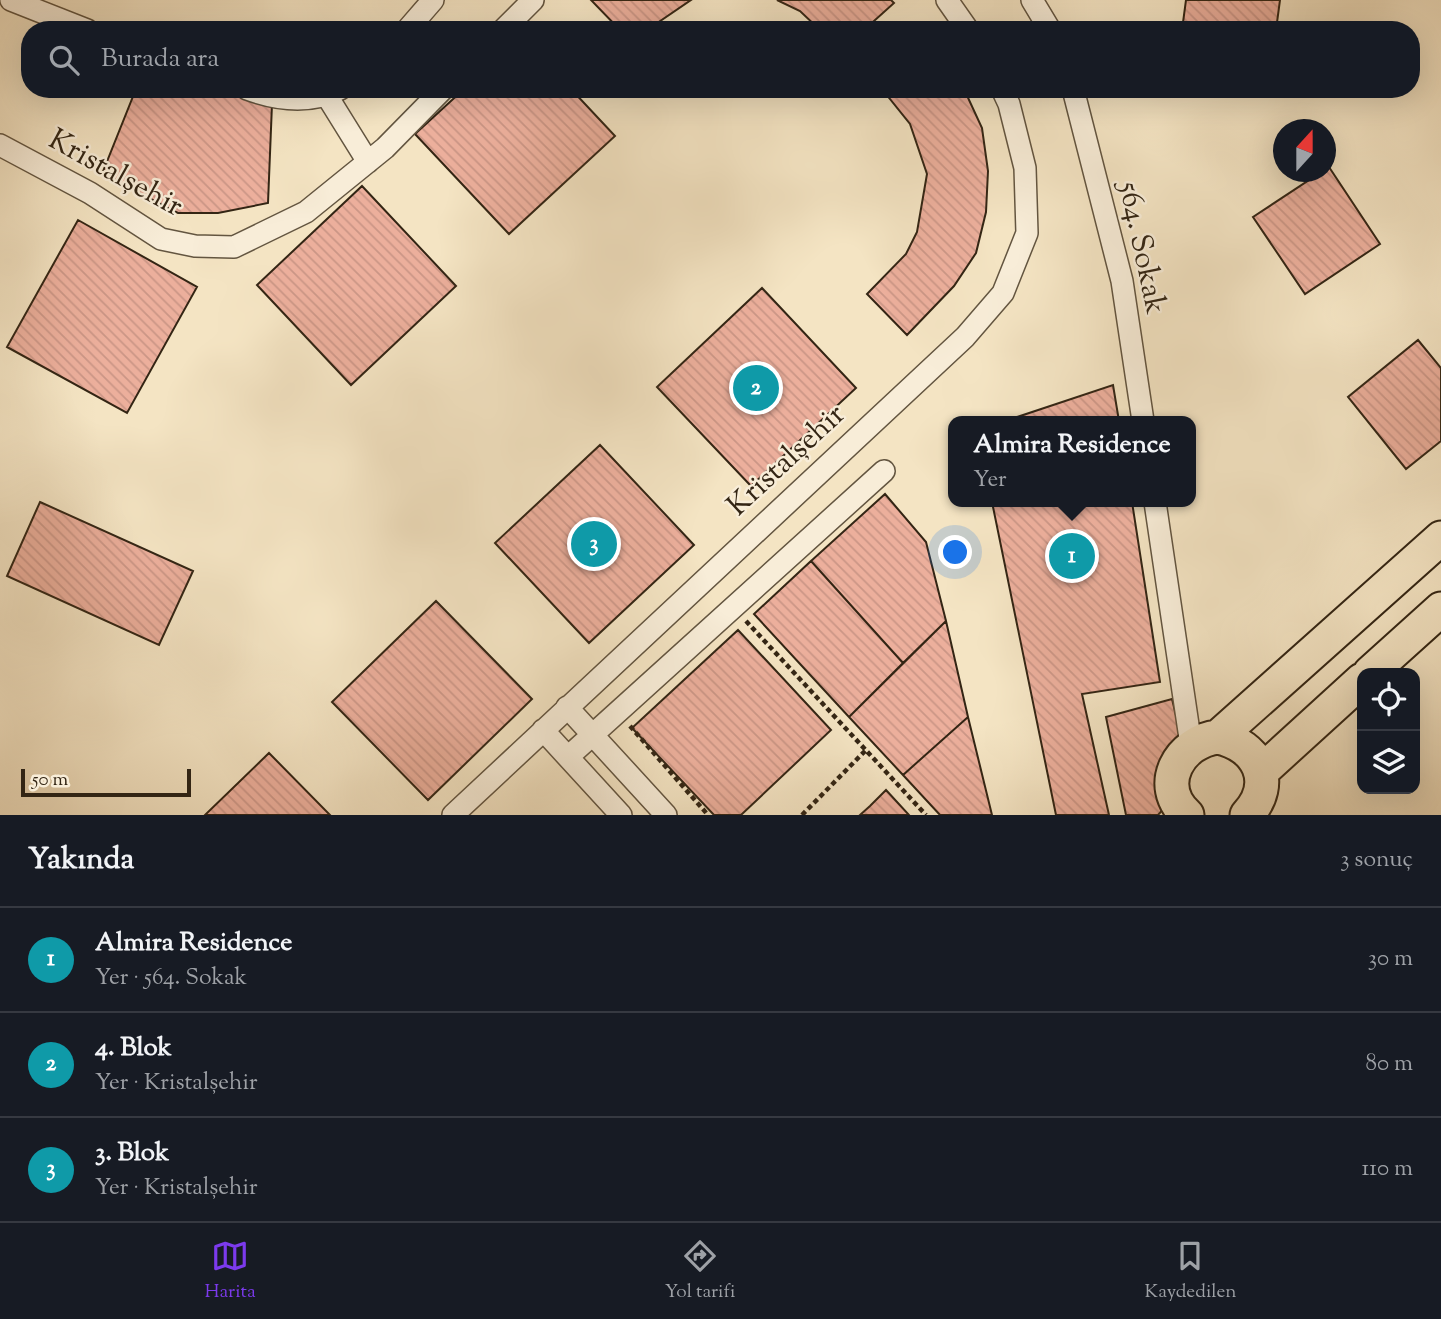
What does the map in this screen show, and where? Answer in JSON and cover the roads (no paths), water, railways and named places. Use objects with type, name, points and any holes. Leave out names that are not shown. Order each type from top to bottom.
[{"type":"main road","points":[[1178,811],[1172,783],[1174,768],[1441,538]]},
{"type":"main road","points":[[1376,668],[1441,609]]},
{"type":"main road","points":[[1255,801],[1357,686]]},
{"type":"main road","points":[[1204,741],[1245,747],[1255,758],[1255,801]]},
{"type":"street","points":[[11,0],[64,21]]},
{"type":"street","points":[[415,21],[433,0]]},
{"type":"street","points":[[512,21],[533,0]]},
{"type":"street","points":[[947,0],[962,21]]},
{"type":"street","points":[[1032,0],[1045,21]]},
{"type":"street","points":[[282,98],[301,98]]},
{"type":"street","points":[[336,98],[368,162]]},
{"type":"street","name":"Kristalşehir","points":[[0,145],[90,193],[161,239],[195,246],[234,247],[306,212],[368,162],[434,98]]},
{"type":"street","name":"Kristalşehir","points":[[453,815],[965,337],[1003,293],[1027,233],[1025,168],[1006,98]]},
{"type":"street","name":"564. Sokak","points":[[1075,98],[1122,281],[1142,416]]},
{"type":"street","points":[[568,757],[884,471]]},
{"type":"street","points":[[1156,507],[1204,741]]},
{"type":"street","points":[[567,707],[666,815]]},
{"type":"street","points":[[543,730],[621,815]]},
{"type":"place","name":"4. Blok","points":[[756,388]]},
{"type":"place","name":"3. Blok","points":[[594,544]]},
{"type":"place","name":"Almira Residence","points":[[1072,556]]}]
